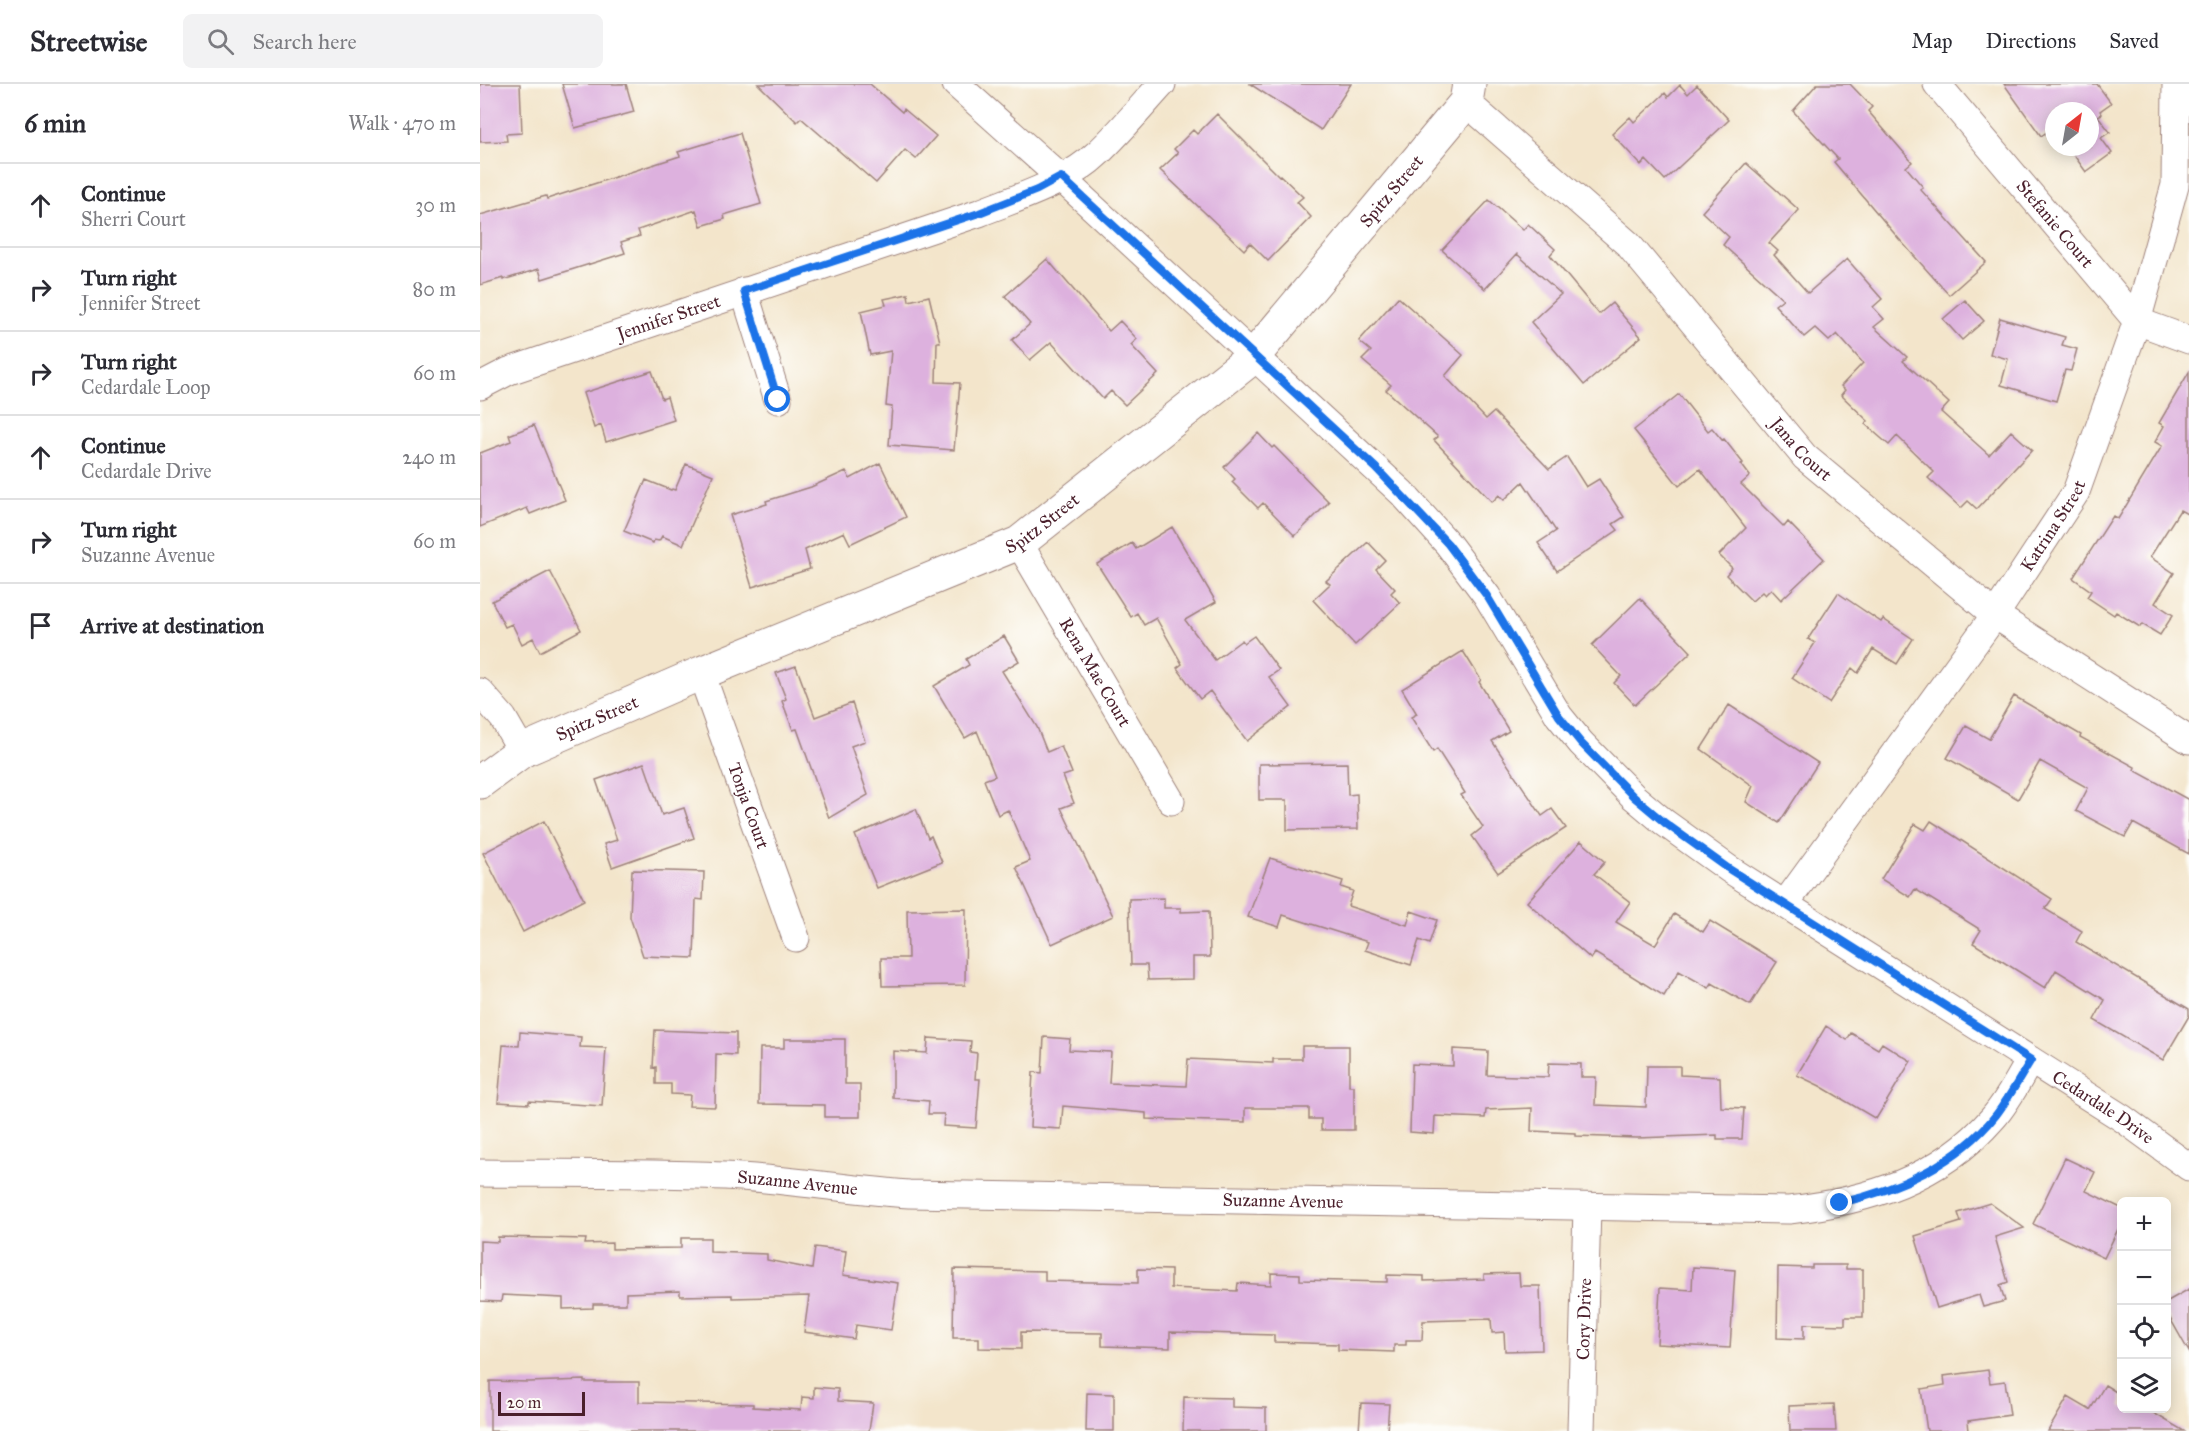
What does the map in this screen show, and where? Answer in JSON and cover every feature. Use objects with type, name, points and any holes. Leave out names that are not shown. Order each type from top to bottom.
[{"type":"street","name":"Cedardale Drive","points":[[956,84],[1061,177],[1253,357],[1376,468],[1448,544],[1487,596],[1559,716],[1634,797],[1682,836],[2122,1118],[2189,1167]]},
{"type":"street","name":"Jennifer Street","points":[[480,386],[509,371],[979,213],[1037,190],[1098,153],[1162,84]]},
{"type":"street","name":"Stefanie Court","points":[[1937,84],[2137,321],[2189,340]]},
{"type":"street","name":"Katrina Street","points":[[1785,904],[1995,615],[2076,492],[2137,321],[2175,185],[2176,84]]},
{"type":"street","name":"Spitz Street","points":[[480,782],[522,751],[701,673],[1019,543],[1253,357],[1467,93]]},
{"type":"street","name":"Jana Court","points":[[1467,93],[1628,244],[1805,457],[1995,615],[2189,740]]},
{"type":"street","points":[[744,291],[778,400]]},
{"type":"street","name":"Rena Mae Court","points":[[1019,543],[1171,801]]},
{"type":"street","name":"Tonja Court","points":[[701,673],[796,938]]},
{"type":"street","points":[[480,692],[503,718],[522,751]]},
{"type":"street","name":"Suzanne Avenue","points":[[480,1173],[737,1177],[909,1194],[1789,1210],[1840,1203],[1864,1197],[1914,1178],[1937,1165],[1959,1151],[1995,1116],[2031,1060]]},
{"type":"street","name":"Cory Drive","points":[[1581,1431],[1587,1207]]},
{"type":"building","points":[[480,84],[520,84],[522,133],[506,134],[507,141],[480,142]]},
{"type":"building","points":[[562,84],[626,84],[634,112],[575,128]]},
{"type":"building","points":[[758,84],[870,84],[902,112],[904,109],[936,136],[916,159],[905,150],[876,183],[801,118],[797,122]]},
{"type":"building","points":[[1250,84],[1351,84],[1321,130]]},
{"type":"building","points":[[1817,84],[1850,84],[1872,107],[1868,111],[1912,162],[1906,167],[1923,187],[1920,189],[1986,262],[1949,295],[1834,162],[1838,159],[1793,111]]},
{"type":"building","points":[[2004,84],[2097,84],[2111,103],[2100,111],[2102,114],[2099,116],[2099,102],[2045,102],[2045,133],[2041,136]]},
{"type":"building","points":[[1680,85],[1688,94],[1697,85],[1729,120],[1665,180],[1646,160],[1641,165],[1612,134],[1630,117],[1634,122],[1665,93],[1668,97]]},
{"type":"building","points":[[1217,114],[1303,197],[1297,202],[1311,217],[1268,261],[1250,243],[1244,250],[1160,170],[1178,153],[1174,149],[1193,130],[1197,134]]},
{"type":"building","points":[[2099,117],[2110,132],[2101,138],[2112,153],[2086,172],[2074,156],[2099,156]]},
{"type":"building","points":[[740,133],[761,204],[724,215],[725,219],[701,226],[696,210],[638,230],[640,236],[621,242],[625,253],[542,279],[539,269],[480,285],[480,215],[546,196],[547,199],[680,156],[678,152]]},
{"type":"building","points":[[1746,163],[1799,210],[1769,243],[1778,251],[1774,255],[1808,293],[1847,259],[1882,299],[1873,307],[1884,319],[1874,327],[1907,357],[1903,361],[1949,403],[1941,412],[1989,455],[2011,431],[2032,450],[1977,509],[1968,501],[1961,508],[1928,478],[1934,472],[1897,436],[1889,445],[1865,424],[1868,421],[1841,395],[1845,390],[1841,386],[1863,363],[1837,334],[1829,341],[1815,328],[1804,337],[1775,305],[1783,299],[1723,245],[1729,237],[1702,212]]},
{"type":"building","points":[[1489,200],[1523,230],[1528,224],[1555,249],[1550,255],[1599,314],[1612,303],[1641,337],[1584,385],[1531,322],[1561,294],[1517,254],[1485,289],[1442,250]]},
{"type":"building","points":[[1047,259],[1109,331],[1120,321],[1137,339],[1131,345],[1158,374],[1125,405],[1111,391],[1103,399],[1051,342],[1030,360],[1012,340],[1030,324],[1005,296]]},
{"type":"building","points":[[908,294],[909,301],[929,296],[940,342],[937,342],[936,382],[960,383],[954,450],[889,445],[892,407],[886,406],[891,351],[870,355],[861,311],[886,305],[884,299]]},
{"type":"building","points":[[1398,297],[1463,355],[1445,376],[1486,419],[1494,412],[1549,469],[1567,457],[1586,487],[1599,479],[1624,517],[1613,524],[1618,530],[1557,571],[1538,543],[1556,531],[1523,482],[1504,500],[1499,495],[1492,502],[1434,440],[1438,437],[1386,390],[1391,385],[1362,360],[1371,351],[1359,341]]},
{"type":"building","points":[[1965,300],[1984,321],[1962,340],[1943,319]]},
{"type":"building","points":[[2000,318],[2065,337],[2062,345],[2077,349],[2071,371],[2065,370],[2056,401],[2001,385],[2008,359],[1990,354]]},
{"type":"building","points":[[652,371],[662,399],[667,397],[674,420],[606,442],[601,425],[594,428],[583,393]]},
{"type":"building","points":[[2189,372],[2189,515],[2180,510],[2150,557],[2174,573],[2155,603],[2173,615],[2160,635],[2142,624],[2140,627],[2116,612],[2114,615],[2087,597],[2091,591],[2073,578],[2113,516],[2118,519],[2162,446],[2155,442],[2164,426],[2159,423]]},
{"type":"building","points":[[1679,394],[1708,431],[1712,428],[1743,463],[1741,464],[1750,476],[1741,484],[1784,527],[1788,522],[1824,559],[1781,600],[1771,589],[1765,595],[1762,592],[1752,601],[1726,575],[1732,568],[1719,555],[1746,528],[1700,469],[1679,486],[1634,430]]},
{"type":"building","points":[[534,425],[565,500],[530,514],[527,508],[480,527],[480,453],[511,441],[509,435]]},
{"type":"building","points":[[1258,433],[1272,448],[1274,446],[1329,502],[1295,536],[1263,503],[1258,508],[1232,482],[1235,479],[1224,467]]},
{"type":"building","points":[[880,463],[906,517],[850,544],[844,532],[805,550],[810,569],[752,587],[730,515],[767,504],[766,501],[811,487],[846,471],[850,479]]},
{"type":"building","points":[[686,464],[713,475],[683,545],[662,536],[659,541],[654,540],[653,543],[624,531],[646,480],[675,490]]},
{"type":"building","points":[[1172,527],[1216,602],[1185,620],[1215,660],[1242,640],[1244,643],[1254,636],[1279,670],[1269,677],[1291,707],[1247,741],[1210,691],[1200,699],[1177,668],[1182,664],[1156,618],[1144,625],[1137,613],[1131,617],[1097,564],[1132,543],[1136,549]]},
{"type":"building","points":[[1368,542],[1385,560],[1376,569],[1395,589],[1391,593],[1400,603],[1355,645],[1313,600],[1330,584],[1326,581]]},
{"type":"building","points":[[550,571],[581,630],[540,652],[533,638],[522,644],[512,624],[505,627],[492,601]]},
{"type":"building","points":[[1838,593],[1881,622],[1883,619],[1913,639],[1897,664],[1873,649],[1858,673],[1852,668],[1829,703],[1792,678],[1815,643],[1808,639]]},
{"type":"building","points":[[1640,598],[1691,652],[1635,705],[1614,683],[1621,676],[1592,645]]},
{"type":"building","points":[[1004,636],[1019,661],[1002,671],[1037,727],[1047,752],[1061,746],[1072,773],[1063,776],[1074,803],[1061,808],[1113,916],[1052,944],[1016,867],[1030,861],[1008,810],[998,815],[984,780],[995,776],[977,731],[965,738],[934,686],[969,665],[966,659]]},
{"type":"building","points":[[1463,651],[1509,731],[1492,741],[1542,816],[1552,809],[1566,828],[1498,873],[1472,836],[1483,827],[1461,795],[1465,793],[1437,749],[1433,752],[1411,717],[1417,714],[1402,689]]},
{"type":"building","points":[[796,666],[815,717],[852,703],[865,741],[851,746],[868,795],[829,818],[797,729],[793,730],[782,701],[786,699],[776,673]]},
{"type":"building","points":[[2014,696],[2081,735],[2080,737],[2135,767],[2134,770],[2189,800],[2189,854],[2133,823],[2125,837],[2076,811],[2088,788],[2040,761],[2018,799],[1947,758],[1966,726],[1989,739]]},
{"type":"building","points":[[1729,705],[1818,763],[1779,823],[1746,802],[1753,786],[1701,749]]},
{"type":"building","points":[[644,763],[662,815],[684,808],[694,838],[612,867],[604,844],[617,840],[596,780]]},
{"type":"building","points":[[1347,763],[1348,795],[1357,794],[1358,829],[1287,830],[1287,800],[1259,800],[1259,764]]},
{"type":"building","points":[[916,809],[928,838],[931,836],[942,862],[877,888],[855,835]]},
{"type":"building","points":[[544,821],[584,900],[523,932],[483,853]]},
{"type":"building","points":[[1931,821],[2052,899],[2045,909],[2082,931],[2076,942],[2189,1009],[2189,1016],[2163,1060],[2094,1020],[2105,1000],[2056,970],[2045,988],[1973,943],[1981,930],[1915,889],[1910,897],[1881,879],[1915,824],[1925,830]]},
{"type":"building","points":[[1581,841],[1605,862],[1594,874],[1630,902],[1616,922],[1655,945],[1674,914],[1703,932],[1710,921],[1777,962],[1750,1005],[1712,983],[1709,988],[1679,971],[1664,996],[1595,953],[1591,959],[1527,902]]},
{"type":"building","points":[[1270,858],[1343,881],[1341,887],[1353,891],[1348,906],[1407,925],[1411,911],[1437,920],[1429,944],[1419,940],[1411,965],[1365,950],[1368,942],[1283,915],[1279,927],[1248,917]]},
{"type":"building","points":[[632,870],[704,872],[703,900],[696,899],[694,958],[643,956],[630,917]]},
{"type":"building","points":[[1164,898],[1164,908],[1181,908],[1181,912],[1209,911],[1210,957],[1193,957],[1193,979],[1148,980],[1147,965],[1131,965],[1129,899]]},
{"type":"building","points":[[966,909],[965,985],[882,986],[881,958],[908,958],[907,910]]},
{"type":"building","points":[[1826,1026],[1847,1040],[1851,1033],[1878,1049],[1882,1043],[1911,1061],[1876,1119],[1797,1075]]},
{"type":"building","points":[[655,1030],[736,1033],[736,1055],[716,1054],[715,1107],[689,1106],[690,1095],[671,1094],[671,1084],[656,1084],[656,1067],[653,1068]]},
{"type":"building","points":[[520,1032],[581,1037],[580,1047],[606,1048],[602,1106],[529,1101],[529,1104],[498,1102],[503,1045],[519,1046]]},
{"type":"building","points":[[1044,1037],[1070,1039],[1069,1050],[1111,1052],[1109,1083],[1186,1086],[1188,1059],[1273,1063],[1273,1059],[1302,1059],[1302,1046],[1349,1046],[1349,1086],[1354,1086],[1354,1130],[1321,1130],[1321,1119],[1309,1119],[1309,1108],[1245,1108],[1245,1122],[1146,1119],[1146,1113],[1063,1106],[1061,1129],[1030,1127],[1033,1072],[1042,1073]]},
{"type":"building","points":[[928,1038],[971,1041],[970,1052],[977,1053],[975,1079],[980,1079],[976,1128],[943,1126],[944,1114],[928,1114],[929,1101],[893,1098],[893,1051],[927,1053]]},
{"type":"building","points":[[784,1039],[845,1039],[845,1084],[860,1084],[860,1117],[825,1117],[825,1105],[759,1104],[760,1048],[784,1048]]},
{"type":"building","points":[[1453,1049],[1488,1051],[1487,1075],[1548,1077],[1549,1063],[1581,1064],[1581,1077],[1596,1077],[1595,1105],[1646,1107],[1647,1066],[1680,1066],[1680,1075],[1720,1077],[1721,1107],[1744,1108],[1742,1139],[1717,1139],[1717,1135],[1637,1138],[1575,1136],[1575,1133],[1531,1131],[1532,1108],[1486,1110],[1485,1118],[1435,1116],[1434,1134],[1410,1132],[1412,1064],[1453,1066]]},
{"type":"building","points":[[2065,1158],[2095,1172],[2086,1191],[2117,1206],[2117,1231],[2104,1258],[2033,1224]]},
{"type":"building","points":[[1990,1203],[2024,1228],[1995,1237],[2008,1282],[2000,1285],[2005,1301],[1983,1307],[1979,1295],[1937,1308],[1915,1236],[1961,1222],[1958,1213]]},
{"type":"building","points":[[498,1237],[586,1239],[585,1244],[612,1243],[612,1249],[681,1248],[681,1238],[710,1238],[710,1252],[767,1254],[767,1260],[812,1269],[815,1247],[846,1251],[843,1275],[898,1283],[891,1330],[856,1325],[854,1339],[804,1332],[809,1296],[732,1298],[732,1295],[680,1296],[680,1291],[626,1293],[626,1304],[593,1304],[593,1308],[563,1309],[563,1298],[502,1295],[501,1302],[480,1301],[480,1241],[498,1242]]},
{"type":"building","points":[[1812,1265],[1846,1265],[1846,1269],[1863,1269],[1863,1317],[1845,1317],[1845,1325],[1804,1324],[1804,1339],[1777,1338],[1778,1267],[1812,1268]]},
{"type":"building","points":[[1693,1267],[1735,1270],[1730,1348],[1657,1344],[1660,1288],[1692,1290]]},
{"type":"building","points":[[954,1269],[1045,1271],[1045,1281],[1138,1283],[1138,1269],[1171,1270],[1171,1288],[1237,1291],[1238,1283],[1271,1285],[1271,1273],[1300,1274],[1300,1280],[1387,1282],[1387,1275],[1424,1276],[1424,1281],[1484,1279],[1484,1274],[1519,1273],[1520,1286],[1540,1286],[1542,1350],[1505,1351],[1504,1332],[1492,1333],[1491,1319],[1423,1321],[1422,1340],[1406,1340],[1406,1345],[1394,1345],[1394,1352],[1338,1350],[1338,1344],[1274,1342],[1274,1335],[1170,1332],[1170,1348],[1102,1346],[1102,1333],[1021,1332],[1021,1349],[979,1348],[979,1338],[953,1338]]},
{"type":"building","points":[[2189,1289],[2189,1352],[2171,1320],[2171,1299]]},
{"type":"building","points":[[1988,1370],[1990,1383],[2005,1381],[2010,1415],[1968,1421],[1969,1431],[1927,1431],[1921,1389],[1945,1385],[1944,1376]]},
{"type":"building","points":[[584,1380],[584,1382],[639,1382],[639,1402],[753,1404],[753,1407],[801,1410],[802,1397],[814,1398],[814,1387],[838,1389],[838,1401],[873,1403],[869,1431],[490,1431],[490,1381]]},
{"type":"building","points":[[2105,1385],[2117,1392],[2117,1413],[2153,1413],[2184,1431],[2048,1431],[2068,1397],[2090,1410]]},
{"type":"building","points":[[1087,1393],[1114,1394],[1114,1431],[1086,1431]]},
{"type":"building","points":[[1184,1397],[1232,1398],[1232,1407],[1266,1408],[1266,1431],[1183,1431]]},
{"type":"building","points":[[1361,1403],[1389,1404],[1387,1431],[1359,1431]]},
{"type":"building","points":[[1834,1404],[1836,1431],[1790,1431],[1789,1406]]},
{"type":"route","points":[[778,400],[744,291],[979,213],[1037,190],[1061,177],[1402,493],[1448,544],[1487,596],[1559,716],[1581,743],[1634,797],[1665,823],[1729,869],[2031,1060],[1995,1116],[1959,1151],[1914,1178],[1888,1189],[1840,1203]]}]
